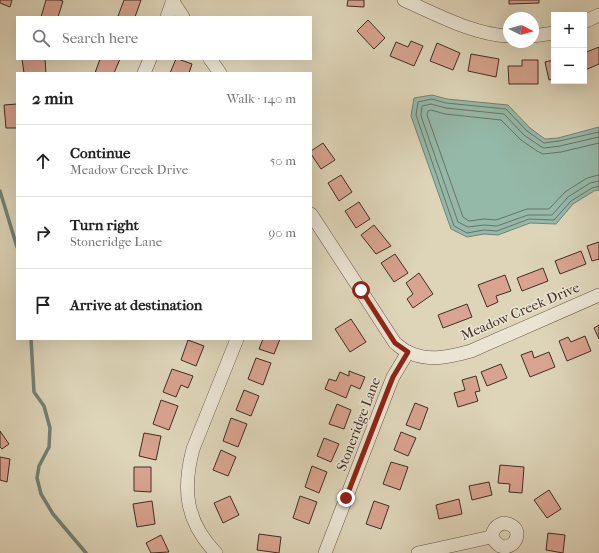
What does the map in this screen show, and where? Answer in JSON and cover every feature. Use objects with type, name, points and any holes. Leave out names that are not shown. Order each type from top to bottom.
[{"type":"street","points":[[167,16],[173,0]]},
{"type":"street","points":[[173,0],[182,16]]},
{"type":"street","points":[[404,0],[469,28],[503,35]]},
{"type":"street","points":[[587,21],[599,15]]},
{"type":"street","points":[[539,35],[551,33]]},
{"type":"street","points":[[144,72],[150,60]]},
{"type":"street","points":[[211,60],[219,72]]},
{"type":"street","name":"Meadow Creek Drive","points":[[313,223],[395,343],[408,352],[425,358],[454,356],[471,351],[599,295]]},
{"type":"street","points":[[216,553],[206,543],[195,524],[189,504],[187,483],[193,449],[237,340]]},
{"type":"street","name":"Stoneridge Lane","points":[[325,553],[393,377],[408,352]]},
{"type":"street","points":[[418,553],[491,537]]},
{"type":"water","points":[[432,95],[447,99],[508,105],[530,128],[545,139],[558,138],[599,127],[599,190],[594,191],[573,204],[556,224],[530,223],[498,235],[484,234],[467,237],[451,229],[411,116],[414,98]]},
{"type":"building","points":[[0,0],[12,0],[10,7],[0,3]]},
{"type":"building","points":[[46,0],[63,1],[58,16],[41,16]]},
{"type":"building","points":[[124,0],[141,0],[135,16],[118,16]]},
{"type":"building","points":[[348,0],[364,0],[364,7],[347,6]]},
{"type":"building","points":[[509,0],[539,0],[539,3],[509,4]]},
{"type":"building","points":[[368,20],[385,38],[374,49],[357,31]]},
{"type":"building","points":[[411,41],[423,46],[414,66],[390,56],[396,42],[408,47]]},
{"type":"building","points":[[437,43],[460,53],[453,70],[430,61]]},
{"type":"building","points":[[599,47],[599,64],[587,69],[587,52]]},
{"type":"building","points":[[471,54],[499,59],[496,77],[468,71]]},
{"type":"building","points":[[22,60],[45,60],[46,72],[24,72]]},
{"type":"building","points":[[100,60],[120,60],[114,72],[95,72]]},
{"type":"building","points":[[176,60],[181,60],[192,64],[189,72],[170,72]]},
{"type":"building","points":[[522,60],[538,60],[538,84],[509,84],[508,66],[522,66]]},
{"type":"building","points":[[551,61],[551,80],[549,80],[545,62]]},
{"type":"building","points":[[16,104],[16,128],[6,128],[4,105]]},
{"type":"building","points":[[323,143],[335,160],[321,169],[312,156],[312,150]]},
{"type":"building","points":[[341,175],[352,192],[339,201],[328,183]]},
{"type":"building","points":[[359,202],[370,219],[356,228],[345,211]]},
{"type":"building","points":[[374,225],[391,246],[376,254],[361,235]]},
{"type":"building","points":[[599,242],[599,259],[592,261],[587,246]]},
{"type":"building","points":[[581,251],[586,264],[560,274],[555,261]]},
{"type":"building","points":[[395,254],[408,273],[394,282],[381,263]]},
{"type":"building","points":[[543,268],[548,281],[522,291],[517,278]]},
{"type":"building","points":[[419,273],[433,294],[413,308],[407,299],[413,294],[406,283]]},
{"type":"building","points":[[505,275],[511,291],[496,296],[498,302],[487,307],[478,285]]},
{"type":"building","points":[[467,304],[472,317],[443,328],[438,315]]},
{"type":"building","points":[[351,319],[366,342],[350,352],[335,329]]},
{"type":"building","points":[[599,325],[599,339],[594,328]]},
{"type":"building","points":[[585,336],[591,351],[567,361],[559,341],[568,337],[571,342]]},
{"type":"building","points":[[188,340],[204,346],[196,366],[181,360]]},
{"type":"building","points":[[263,340],[280,340],[274,354],[259,349]]},
{"type":"building","points":[[532,351],[534,358],[549,352],[555,367],[530,377],[521,355]]},
{"type":"building","points":[[256,358],[271,363],[263,385],[248,379]]},
{"type":"building","points":[[501,364],[507,378],[487,386],[481,372]]},
{"type":"building","points":[[172,369],[193,376],[188,388],[181,385],[176,397],[163,392]]},
{"type":"building","points":[[349,371],[365,377],[360,389],[351,385],[346,398],[325,389],[329,379],[336,381],[340,372],[349,376]]},
{"type":"building","points":[[476,376],[480,391],[475,392],[478,401],[458,407],[454,393],[465,390],[462,380]]},
{"type":"building","points":[[244,390],[259,396],[251,416],[236,410]]},
{"type":"building","points":[[161,400],[178,406],[169,430],[153,424]]},
{"type":"building","points":[[415,403],[428,408],[420,430],[406,425]]},
{"type":"building","points":[[337,404],[351,410],[344,429],[329,424]]},
{"type":"building","points":[[231,418],[247,424],[238,447],[223,441]]},
{"type":"building","points":[[0,431],[9,444],[2,449],[0,447]]},
{"type":"building","points":[[401,432],[416,438],[408,456],[394,450]]},
{"type":"building","points":[[144,433],[161,436],[156,460],[139,456]]},
{"type":"building","points":[[324,438],[339,444],[331,462],[317,456]]},
{"type":"building","points":[[221,450],[236,457],[228,476],[213,470]]},
{"type":"building","points":[[0,457],[10,459],[7,482],[0,480]]},
{"type":"building","points":[[391,462],[408,467],[400,490],[383,484]]},
{"type":"building","points":[[500,465],[524,467],[522,493],[509,492],[510,484],[498,483]]},
{"type":"building","points":[[312,466],[327,472],[319,493],[305,487]]},
{"type":"building","points":[[134,467],[151,467],[151,492],[134,491]]},
{"type":"building","points":[[489,482],[492,495],[472,500],[469,486]]},
{"type":"building","points":[[549,490],[561,509],[547,518],[534,500]]},
{"type":"building","points":[[230,496],[239,515],[223,523],[214,503]]},
{"type":"building","points":[[300,496],[317,502],[309,524],[293,518]]},
{"type":"building","points":[[459,499],[462,514],[439,519],[436,505]]},
{"type":"building","points":[[152,501],[155,524],[137,527],[133,504]]},
{"type":"building","points":[[374,501],[389,506],[381,529],[366,524]]},
{"type":"building","points":[[548,533],[565,535],[563,553],[546,550]]},
{"type":"building","points":[[259,534],[281,537],[279,553],[257,550]]},
{"type":"building","points":[[161,535],[169,552],[151,553],[146,543]]},
{"type":"waterway","points":[[0,191],[16,244]]},
{"type":"waterway","points":[[31,340],[34,392],[44,406],[50,428],[49,447],[39,466],[37,478],[41,494],[53,514],[86,553]]},
{"type":"route","points":[[346,498],[393,377],[408,352],[395,343],[361,290]]}]
